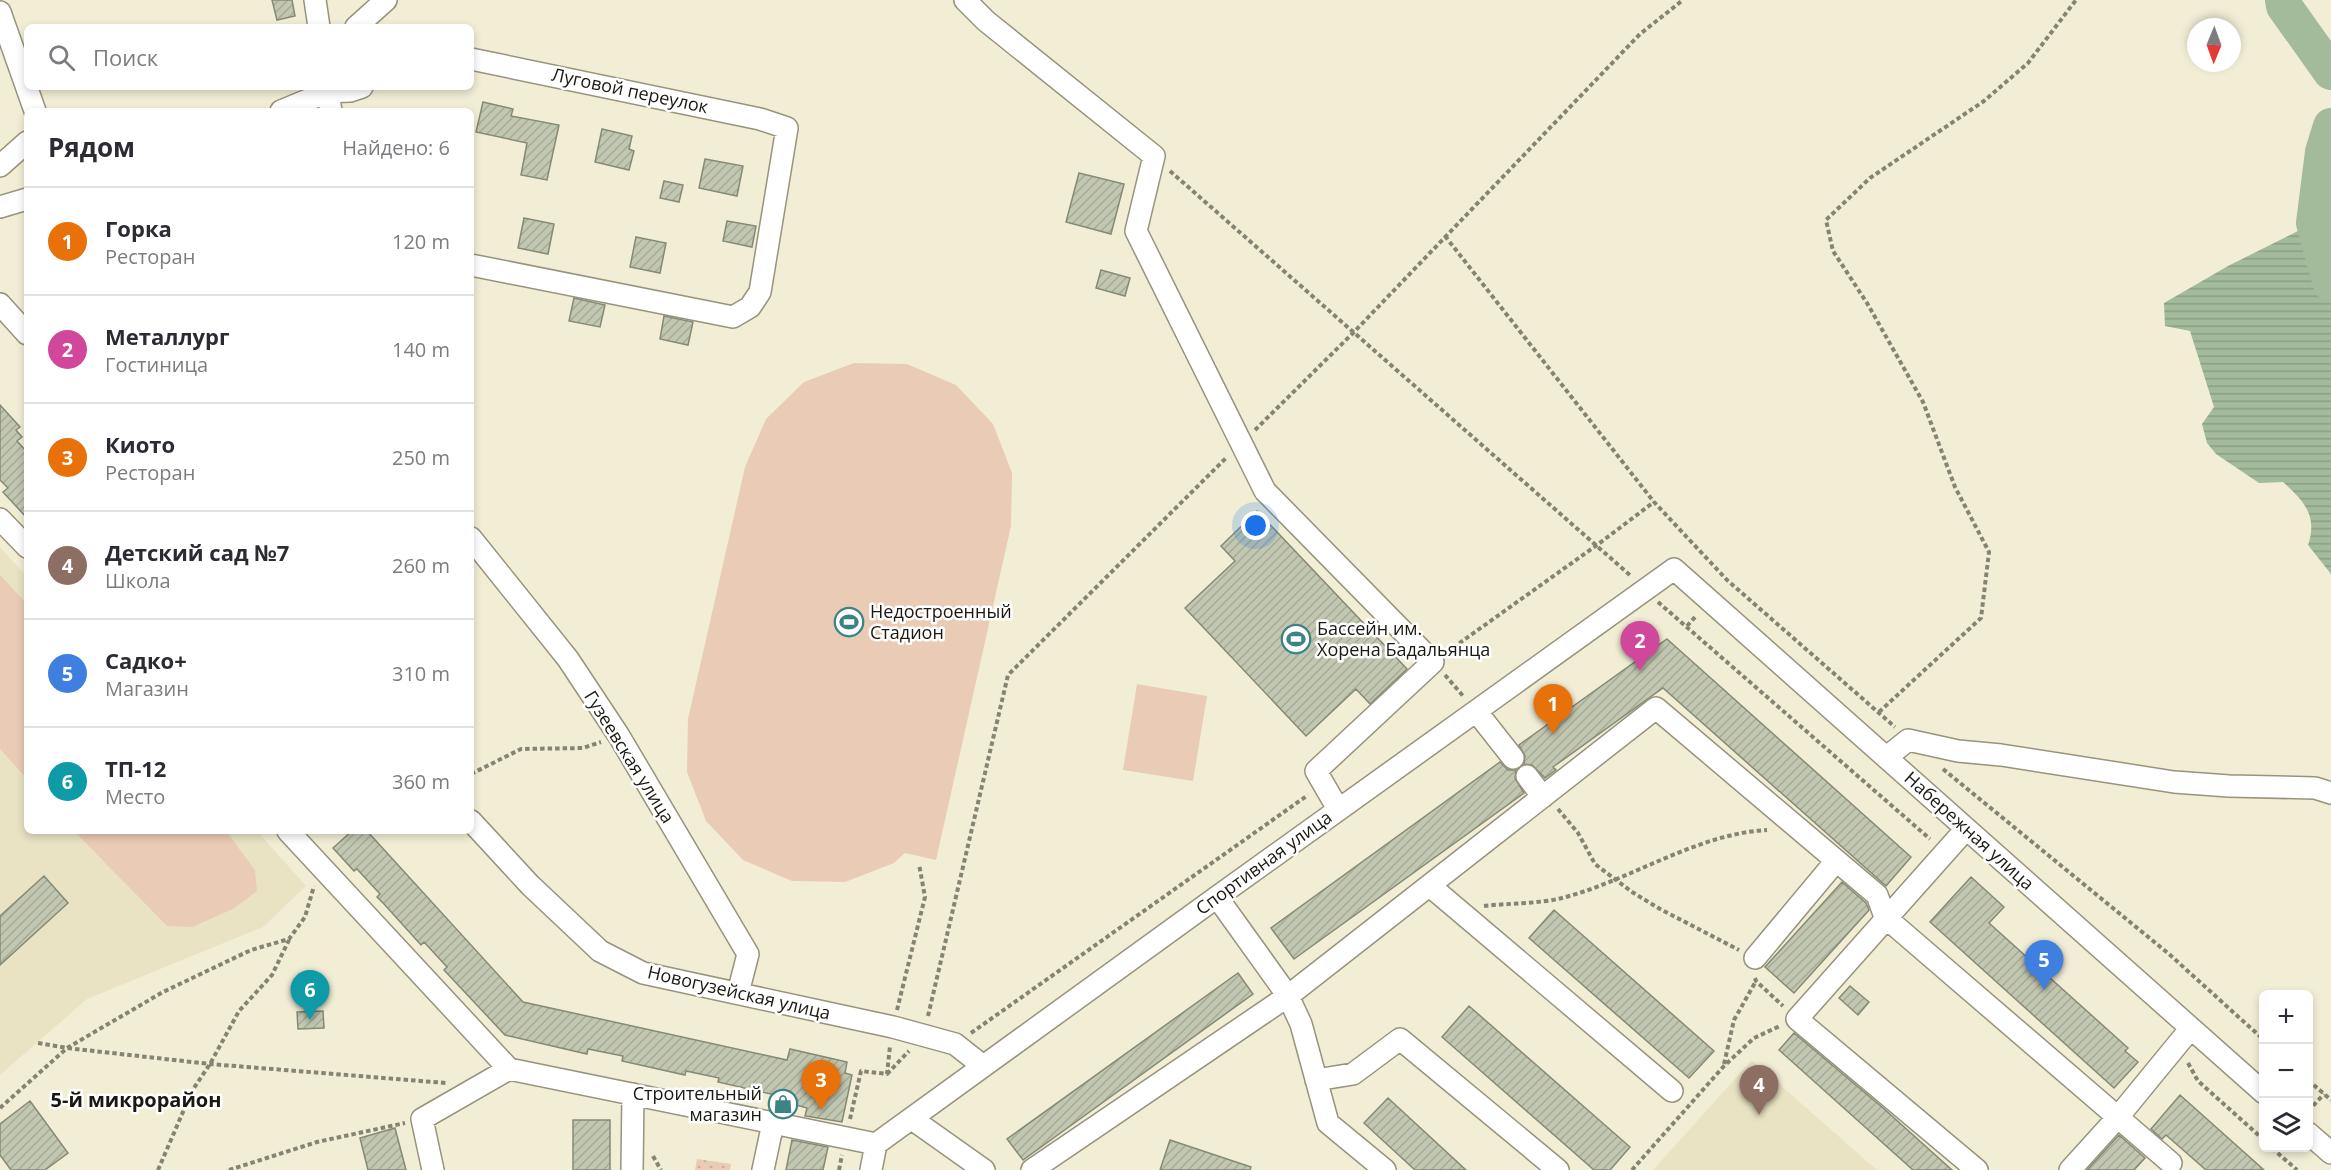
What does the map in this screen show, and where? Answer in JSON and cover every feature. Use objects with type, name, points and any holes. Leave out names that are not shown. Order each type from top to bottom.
[{"type":"street","points":[[315,0],[319,24]]},
{"type":"street","points":[[359,24],[386,0]]},
{"type":"street","points":[[965,0],[986,21],[1154,156],[1136,231],[1265,491],[1433,662],[1316,771],[1338,809]]},
{"type":"street","points":[[0,12],[24,80]]},
{"type":"street","name":"Луговой переулок","points":[[474,60],[736,114],[787,128],[760,292],[750,307],[733,317],[474,266]]},
{"type":"street","points":[[28,90],[34,108]]},
{"type":"street","points":[[291,108],[353,90]]},
{"type":"street","points":[[0,166],[24,145]]},
{"type":"street","points":[[0,207],[24,200]]},
{"type":"street","points":[[0,304],[24,331]]},
{"type":"street","points":[[0,519],[24,544]]},
{"type":"street","name":"Гузеевская улица","points":[[474,542],[568,659],[619,736],[748,954],[738,993]]},
{"type":"street","name":"Спортивная улица","points":[[876,1144],[1674,569]]},
{"type":"street","name":"Набережная улица","points":[[1674,569],[1966,829],[2184,1036],[2259,1089]]},
{"type":"street","points":[[1032,1170],[1288,996],[1656,708],[1877,896],[1885,917],[2118,1118],[2171,1168]]},
{"type":"street","points":[[1476,711],[1513,758]]},
{"type":"street","points":[[1887,758],[1908,740],[1958,751],[2001,755],[2174,782],[2315,788],[2331,793]]},
{"type":"street","points":[[1527,776],[1543,797]]},
{"type":"street","name":"Новогузейская улица","points":[[474,824],[530,885],[600,951],[644,973],[923,1035],[955,1044],[983,1066]]},
{"type":"street","points":[[1966,829],[1885,917],[1797,1019],[1977,1170]]},
{"type":"street","points":[[298,834],[320,865],[509,1069],[876,1144],[871,1170]]},
{"type":"street","points":[[1755,958],[1836,861]]},
{"type":"street","points":[[1430,886],[1672,1091]]},
{"type":"street","points":[[1216,897],[1288,996],[1301,1024],[1328,1123],[1385,1170]]},
{"type":"street","points":[[2070,1170],[2118,1118],[2184,1036]]},
{"type":"street","points":[[1316,1080],[1353,1074],[1400,1039],[1558,1170]]},
{"type":"street","points":[[433,1170],[422,1119],[509,1069]]},
{"type":"street","points":[[632,1170],[633,1094]]},
{"type":"street","points":[[912,1119],[984,1170]]},
{"type":"street","points":[[763,1170],[773,1123]]},
{"type":"street","points":[[2313,1137],[2331,1153]]},
{"type":"path","points":[[887,1074],[923,1035],[1008,675],[1354,332],[1641,34],[1683,0]]},
{"type":"path","points":[[1879,712],[1981,618],[1989,552],[1956,487],[1923,402],[1867,303],[1833,251],[1826,220],[1870,178],[1984,101],[2028,63],[2076,0]]},
{"type":"path","points":[[1154,156],[1646,588],[1663,608],[1687,626],[1945,852]]},
{"type":"path","points":[[1445,236],[1654,502],[1727,580],[1908,740]]},
{"type":"path","points":[[1476,711],[1433,662],[1597,546],[1654,502]]},
{"type":"path","points":[[474,773],[521,750],[583,748],[619,736]]},
{"type":"path","points":[[1935,762],[2169,954],[2259,1035]]},
{"type":"path","points":[[955,1044],[1323,784]]},
{"type":"path","points":[[1543,797],[1562,813],[1578,833],[1595,864],[1632,892],[1660,909],[1755,958],[1755,981],[1734,1020],[1724,1066]]},
{"type":"path","points":[[1456,909],[1561,898],[1709,842],[1753,830],[1797,828]]},
{"type":"path","points":[[887,1074],[893,1027],[925,897],[919,864]]},
{"type":"path","points":[[158,1170],[192,1091],[210,1064],[239,1011],[272,975],[289,939],[305,917],[320,865]]},
{"type":"path","points":[[0,1108],[67,1048],[162,992],[251,950],[289,939]]},
{"type":"path","points":[[1632,1170],[1724,1066],[1754,1038],[1797,1019],[1755,981]]},
{"type":"path","points":[[2184,1036],[2198,1080],[2259,1135]]},
{"type":"path","points":[[38,1043],[210,1064],[479,1086]]},
{"type":"path","points":[[839,1170],[861,1071],[887,1074]]},
{"type":"path","points":[[2313,1084],[2331,1100]]},
{"type":"path","points":[[2313,1105],[2324,1094]]},
{"type":"path","points":[[229,1170],[317,1142],[422,1119]]},
{"type":"path","points":[[2277,1152],[2297,1170]]},
{"type":"shaded area","points":[[2314,223],[2331,233],[2331,574],[2308,545],[2311,535],[2310,517],[2297,496],[2283,482],[2259,483],[2216,454],[2207,443],[2202,424],[2214,407],[2190,331],[2165,326],[2164,303],[2228,266]]},
{"type":"shaded area","name":"Недостроенный Стадион","points":[[854,363],[907,364],[956,385],[993,424],[1012,473],[1011,526],[936,860],[905,853],[894,863],[845,882],[792,881],[743,860],[706,821],[687,772],[688,719],[745,467],[766,419],[804,382]]},
{"type":"shaded area","points":[[0,547],[24,574],[24,834],[260,834],[306,886],[263,927],[87,999],[0,1075]]},
{"type":"shaded area","points":[[0,575],[24,601],[24,776],[0,749]]},
{"type":"shaded area","points":[[1137,684],[1207,696],[1193,781],[1123,770]]},
{"type":"shaded area","points":[[77,834],[228,834],[255,870],[257,891],[233,909],[192,927],[167,926]]},
{"type":"shaded area","points":[[1752,1060],[1877,1170],[1653,1170]]},
{"type":"shaded area","points":[[697,1159],[731,1164],[730,1170],[695,1170]]},
{"type":"building","points":[[272,0],[292,0],[295,16],[277,20]]},
{"type":"building","points":[[483,102],[513,109],[511,116],[559,125],[547,180],[521,175],[527,143],[476,132]]},
{"type":"building","points":[[602,129],[632,136],[629,149],[634,151],[629,170],[595,162]]},
{"type":"building","points":[[705,159],[743,166],[737,196],[699,188]]},
{"type":"building","points":[[1079,173],[1124,184],[1111,234],[1066,222]]},
{"type":"building","points":[[664,181],[683,185],[679,202],[660,198]]},
{"type":"building","points":[[524,218],[554,224],[548,254],[518,248]]},
{"type":"building","points":[[727,221],[756,226],[752,247],[723,241]]},
{"type":"building","points":[[636,237],[666,243],[660,273],[630,267]]},
{"type":"building","points":[[1101,270],[1130,278],[1125,296],[1096,288]]},
{"type":"building","points":[[574,298],[605,305],[600,327],[569,321]]},
{"type":"building","points":[[664,316],[693,322],[688,345],[660,339]]},
{"type":"building","points":[[0,405],[20,427],[16,430],[22,437],[17,441],[24,449],[24,515],[3,492],[8,488],[0,480]]},
{"type":"building","name":"Бассейн им. Хорена Бадальянца","points":[[1257,511],[1407,669],[1370,704],[1356,689],[1306,736],[1185,608],[1235,561],[1221,546]]},
{"type":"building","points":[[1667,639],[1911,857],[1886,886],[1663,688],[1553,767],[1556,770],[1545,778],[1532,765],[1524,764],[1525,756],[1519,745]]},
{"type":"building","points":[[1500,762],[1508,770],[1516,770],[1515,778],[1524,793],[1294,959],[1271,928]]},
{"type":"building","points":[[349,834],[370,834],[523,1002],[787,1060],[790,1049],[847,1062],[845,1073],[852,1075],[842,1122],[805,1116],[807,1108],[796,1105],[797,1100],[718,1082],[719,1078],[686,1071],[685,1075],[622,1061],[623,1056],[588,1049],[587,1054],[505,1035],[444,970],[447,967],[424,942],[421,945],[377,897],[380,894],[333,848]]},
{"type":"building","points":[[44,876],[68,903],[0,965],[0,916]]},
{"type":"building","points":[[1971,877],[2004,907],[1989,923],[2128,1048],[2125,1051],[2138,1062],[2114,1088],[1930,922]]},
{"type":"building","points":[[1842,882],[1866,903],[1869,910],[1794,993],[1765,967]]},
{"type":"building","points":[[1554,910],[1714,1051],[1689,1078],[1529,938]]},
{"type":"building","points":[[1238,973],[1253,994],[1023,1160],[1007,1139]]},
{"type":"building","points":[[1850,986],[1869,1002],[1858,1015],[1839,998]]},
{"type":"building","points":[[1469,1006],[1630,1147],[1610,1170],[1594,1170],[1442,1037]]},
{"type":"building","points":[[323,1011],[324,1028],[298,1029],[297,1012]]},
{"type":"building","points":[[1794,1033],[1952,1170],[1913,1170],[1779,1050]]},
{"type":"building","points":[[2180,1095],[2264,1170],[2206,1170],[2166,1135],[2162,1139],[2151,1129]]},
{"type":"building","points":[[1388,1098],[1466,1170],[1415,1170],[1379,1137],[1364,1123]]},
{"type":"building","points":[[30,1101],[68,1153],[45,1170],[11,1170],[0,1155],[0,1124]]},
{"type":"building","points":[[573,1120],[610,1120],[610,1170],[573,1170]]},
{"type":"building","points":[[395,1128],[406,1170],[368,1170],[360,1138]]},
{"type":"building","points":[[2119,1135],[2145,1158],[2134,1170],[2087,1170]]},
{"type":"building","points":[[792,1140],[828,1147],[823,1170],[786,1170]]},
{"type":"building","points":[[1170,1140],[1251,1167],[1250,1170],[1160,1170]]},
{"type":"waterway","points":[[2283,0],[2284,6],[2331,72]]},
{"type":"waterway","points":[[2331,126],[2323,152],[2314,223],[2331,284]]},
{"type":"place","name":"Недостроенный Стадион","points":[[849,622]]},
{"type":"place","name":"Бассейн им. Хорена Бадальянца","points":[[1296,639]]},
{"type":"place","name":"Металлург","points":[[1640,671]]},
{"type":"place","name":"Горка","points":[[1553,734]]},
{"type":"place","name":"Садко+","points":[[2044,990]]},
{"type":"place","name":"ТП-12","points":[[310,1020]]},
{"type":"place","name":"Строительный магазин","points":[[783,1104]]},
{"type":"place","name":"Киото","points":[[821,1110]]},
{"type":"place","name":"Детский сад №7","points":[[1759,1115]]},
{"type":"district","name":"5-й микрорайон","points":[[136,1100]]}]
